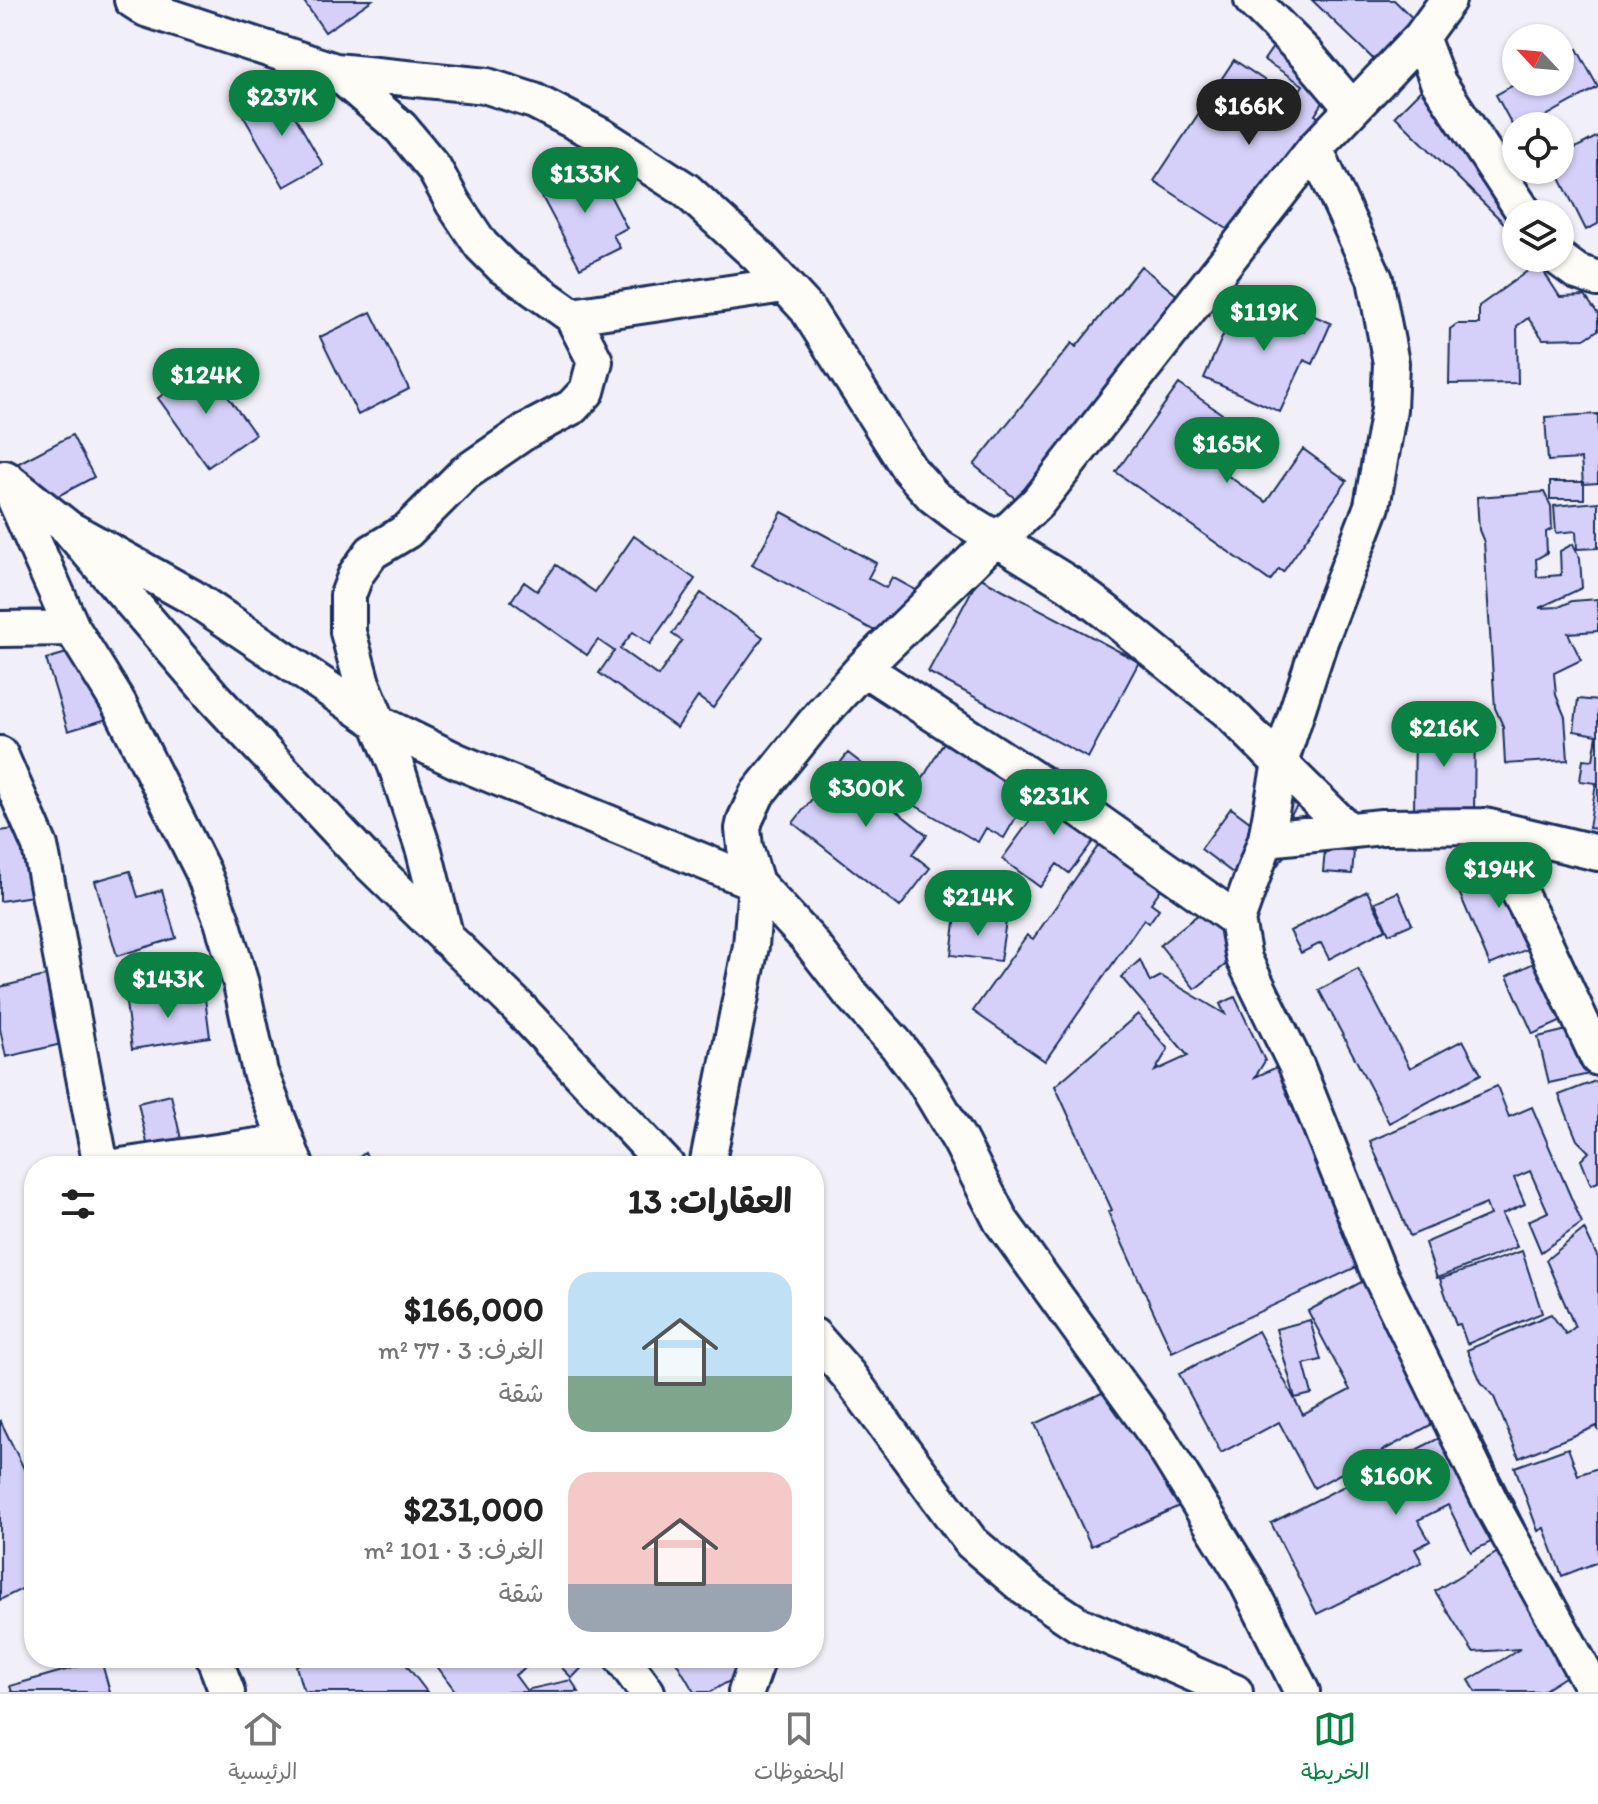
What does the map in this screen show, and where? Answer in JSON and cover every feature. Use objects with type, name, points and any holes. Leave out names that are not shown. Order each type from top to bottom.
[{"type":"street","points":[[132,0],[146,9],[335,71],[487,86],[534,101],[602,136],[686,190],[758,256],[807,309],[909,469],[933,496],[994,540],[1069,584],[1106,612],[1228,711],[1348,830]]},
{"type":"street","points":[[1252,0],[1306,54],[1352,108]]},
{"type":"street","points":[[709,1156],[751,946],[756,883],[743,829],[757,794],[863,668],[994,540],[1038,502],[1315,148],[1421,37],[1448,0]]},
{"type":"street","points":[[1421,37],[1438,82],[1516,200]]},
{"type":"street","points":[[335,71],[401,128],[426,158],[481,245],[503,267],[572,316],[595,361],[587,391],[572,407],[526,431],[465,473],[407,531],[372,552],[356,574],[348,595],[348,632],[362,683],[396,766],[424,851],[446,938]]},
{"type":"street","points":[[1315,148],[1375,279],[1391,363],[1389,409],[1372,506],[1320,641],[1280,763],[1266,839],[1237,920],[1244,959],[1296,1065],[1378,1271],[1491,1503],[1595,1692]]},
{"type":"street","points":[[1574,270],[1598,279]]},
{"type":"street","points":[[572,316],[784,285]]},
{"type":"street","points":[[3,474],[68,528],[215,699],[364,858],[518,1007],[658,1156]]},
{"type":"street","points":[[3,474],[72,628],[119,704],[203,872],[222,921],[241,984],[260,1072],[290,1154],[262,1156]]},
{"type":"street","points":[[68,528],[192,597],[379,723],[457,761],[756,883],[808,939],[926,1084],[960,1141],[1001,1221],[1159,1439],[1245,1578],[1302,1692]]},
{"type":"street","points":[[0,629],[72,628]]},
{"type":"street","points":[[863,668],[1077,807],[1237,920]]},
{"type":"street","points":[[0,754],[40,846],[99,1156]]},
{"type":"street","points":[[1266,839],[1382,827],[1485,826],[1598,853]]},
{"type":"street","points":[[1485,826],[1544,941],[1598,1058]]},
{"type":"street","points":[[824,1347],[849,1376],[971,1542],[1026,1589],[1078,1624],[1235,1692]]},
{"type":"street","points":[[218,1668],[227,1692]]},
{"type":"street","points":[[629,1668],[647,1692]]},
{"type":"street","points":[[746,1692],[754,1668]]},
{"type":"building","points":[[303,0],[372,0],[325,32]]},
{"type":"building","points":[[1312,0],[1394,0],[1433,38],[1394,79]]},
{"type":"building","points":[[1273,47],[1333,87],[1315,115],[1336,129],[1253,246],[1154,181],[1234,60],[1294,100],[1303,85],[1264,60]]},
{"type":"building","points":[[1577,49],[1598,87],[1553,112],[1505,112],[1496,95],[1502,92],[1502,96],[1574,96],[1574,51]]},
{"type":"building","points":[[1424,87],[1502,164],[1502,184],[1523,184],[1539,200],[1502,200],[1502,221],[1395,116]]},
{"type":"building","points":[[280,90],[323,165],[284,187],[241,112]]},
{"type":"building","points":[[1598,136],[1598,224],[1586,230],[1574,200],[1571,200],[1563,184],[1574,184],[1574,149]]},
{"type":"building","points":[[594,164],[627,228],[613,235],[620,248],[580,268],[540,193]]},
{"type":"building","points":[[1141,266],[1195,310],[1032,512],[974,465],[1072,343],[1076,347]]},
{"type":"building","points":[[1526,272],[1544,272],[1560,297],[1585,296],[1598,314],[1598,330],[1586,338],[1543,339],[1528,318],[1517,326],[1518,383],[1449,384],[1450,329],[1457,324],[1479,324],[1479,306]]},
{"type":"building","points":[[1241,295],[1287,316],[1284,323],[1304,332],[1312,315],[1331,323],[1313,364],[1304,360],[1280,412],[1204,378]]},
{"type":"building","points":[[371,312],[409,389],[358,415],[320,337]]},
{"type":"building","points":[[205,365],[255,434],[208,467],[158,398]]},
{"type":"building","points":[[1179,384],[1248,432],[1221,471],[1266,502],[1303,449],[1347,481],[1283,572],[1279,569],[1270,581],[1116,472]]},
{"type":"building","points":[[1598,414],[1598,483],[1583,484],[1581,459],[1548,461],[1545,417]]},
{"type":"building","points":[[72,435],[94,477],[37,507],[15,465]]},
{"type":"building","points":[[1550,482],[1584,482],[1584,499],[1550,499]]},
{"type":"building","points":[[1544,492],[1551,506],[1552,529],[1546,532],[1547,553],[1536,559],[1537,577],[1561,575],[1560,551],[1573,544],[1580,559],[1582,588],[1539,608],[1598,599],[1598,631],[1568,633],[1581,660],[1554,673],[1556,695],[1565,717],[1568,760],[1505,764],[1503,726],[1495,708],[1484,542],[1479,530],[1477,497]]},
{"type":"building","points":[[1598,502],[1598,548],[1577,549],[1576,531],[1556,533],[1554,506]]},
{"type":"building","points":[[782,512],[876,563],[868,578],[886,588],[892,577],[923,594],[897,643],[752,565]]},
{"type":"building","points":[[634,536],[695,579],[650,644],[633,632],[620,649],[658,676],[682,641],[672,634],[701,593],[763,637],[713,708],[698,697],[677,728],[599,673],[614,651],[598,640],[587,655],[511,601],[524,582],[537,591],[556,565],[595,592]]},
{"type":"building","points":[[979,577],[1139,662],[1088,758],[928,672]]},
{"type":"building","points":[[99,644],[120,715],[68,731],[46,659]]},
{"type":"building","points":[[1578,699],[1598,701],[1598,829],[1589,828],[1596,783],[1580,781],[1583,759],[1593,760],[1597,735],[1574,731]]},
{"type":"building","points":[[954,725],[1041,774],[1004,838],[986,828],[978,842],[909,802]]},
{"type":"building","points":[[1415,725],[1475,725],[1474,813],[1414,813]]},
{"type":"building","points":[[848,753],[905,797],[895,810],[927,835],[912,854],[930,868],[900,907],[793,823]]},
{"type":"building","points":[[1056,785],[1107,823],[1069,873],[1057,864],[1040,887],[1002,859]]},
{"type":"building","points":[[1284,788],[1301,801],[1273,840],[1288,851],[1258,892],[1201,849],[1231,808],[1271,838]]},
{"type":"building","points":[[1115,822],[1166,882],[1151,903],[1159,909],[1149,923],[1144,919],[1045,1061],[973,1011],[1027,935],[1033,939]]},
{"type":"building","points":[[49,824],[59,892],[0,901],[0,831]]},
{"type":"building","points":[[1325,850],[1354,851],[1352,874],[1323,872]]},
{"type":"building","points":[[1509,855],[1546,941],[1490,965],[1453,878]]},
{"type":"building","points":[[130,871],[138,897],[162,890],[176,938],[117,956],[95,881]]},
{"type":"building","points":[[1367,891],[1386,929],[1329,959],[1321,943],[1301,953],[1290,931]]},
{"type":"building","points":[[1398,892],[1412,924],[1389,934],[1375,902]]},
{"type":"building","points":[[1209,906],[1244,950],[1195,989],[1160,945]]},
{"type":"building","points":[[956,914],[1006,921],[1000,961],[951,955]]},
{"type":"building","points":[[1544,958],[1571,1017],[1533,1034],[1507,976]]},
{"type":"building","points":[[1140,960],[1150,982],[1161,976],[1225,1014],[1220,1004],[1235,997],[1265,1061],[1255,1077],[1284,1064],[1273,996],[1389,1252],[1172,1352],[1055,1086],[1138,1014],[1168,1049],[1155,1071],[1188,1056],[1121,977]]},
{"type":"building","points":[[1358,969],[1410,1068],[1463,1040],[1481,1074],[1389,1123],[1319,990]]},
{"type":"building","points":[[70,970],[87,1038],[6,1057],[0,1029],[0,987]]},
{"type":"building","points":[[204,991],[210,1037],[132,1049],[126,1003]]},
{"type":"building","points":[[1584,1026],[1594,1073],[1549,1083],[1538,1037]]},
{"type":"building","points":[[1598,1080],[1598,1182],[1591,1185],[1581,1160],[1589,1152],[1577,1140],[1559,1095]]},
{"type":"building","points":[[1497,1086],[1509,1117],[1532,1107],[1582,1223],[1541,1252],[1528,1221],[1548,1212],[1530,1171],[1514,1178],[1525,1204],[1502,1214],[1517,1247],[1437,1278],[1425,1243],[1490,1215],[1486,1204],[1410,1236],[1370,1141]]},
{"type":"building","points":[[171,1095],[181,1139],[148,1147],[138,1103]]},
{"type":"building","points":[[1584,1229],[1598,1258],[1598,1431],[1597,1426],[1519,1458],[1494,1397],[1481,1382],[1467,1350],[1551,1314],[1566,1334],[1575,1327],[1546,1260]]},
{"type":"building","points":[[1522,1251],[1542,1313],[1467,1344],[1460,1324],[1456,1325],[1440,1279]]},
{"type":"building","points":[[1387,1268],[1462,1408],[1314,1488],[1279,1422],[1221,1453],[1179,1374],[1258,1331],[1303,1415],[1350,1390],[1308,1311]]},
{"type":"building","points":[[1310,1320],[1321,1360],[1304,1364],[1312,1394],[1295,1398],[1276,1329]]},
{"type":"building","points":[[1130,1380],[1186,1503],[1091,1546],[1035,1424]]},
{"type":"building","points":[[0,1420],[24,1469],[24,1588],[0,1600]]},
{"type":"building","points":[[1473,1421],[1525,1525],[1471,1552],[1448,1505],[1418,1520],[1430,1541],[1415,1549],[1422,1562],[1317,1614],[1271,1523]]},
{"type":"building","points":[[1568,1448],[1578,1475],[1598,1468],[1598,1562],[1562,1576],[1544,1528],[1538,1531],[1515,1467]]},
{"type":"building","points":[[1501,1550],[1589,1662],[1541,1692],[1476,1692],[1469,1680],[1520,1649],[1473,1652],[1435,1591]]},
{"type":"building","points":[[73,1668],[103,1668],[110,1692],[12,1692],[10,1686]]},
{"type":"building","points":[[297,1668],[409,1668],[427,1692],[306,1692]]},
{"type":"building","points":[[438,1668],[525,1668],[515,1675],[526,1690],[571,1680],[579,1692],[456,1692]]},
{"type":"building","points":[[562,1668],[582,1668],[572,1678]]},
{"type":"building","points":[[680,1668],[752,1668],[710,1692],[694,1692]]}]
